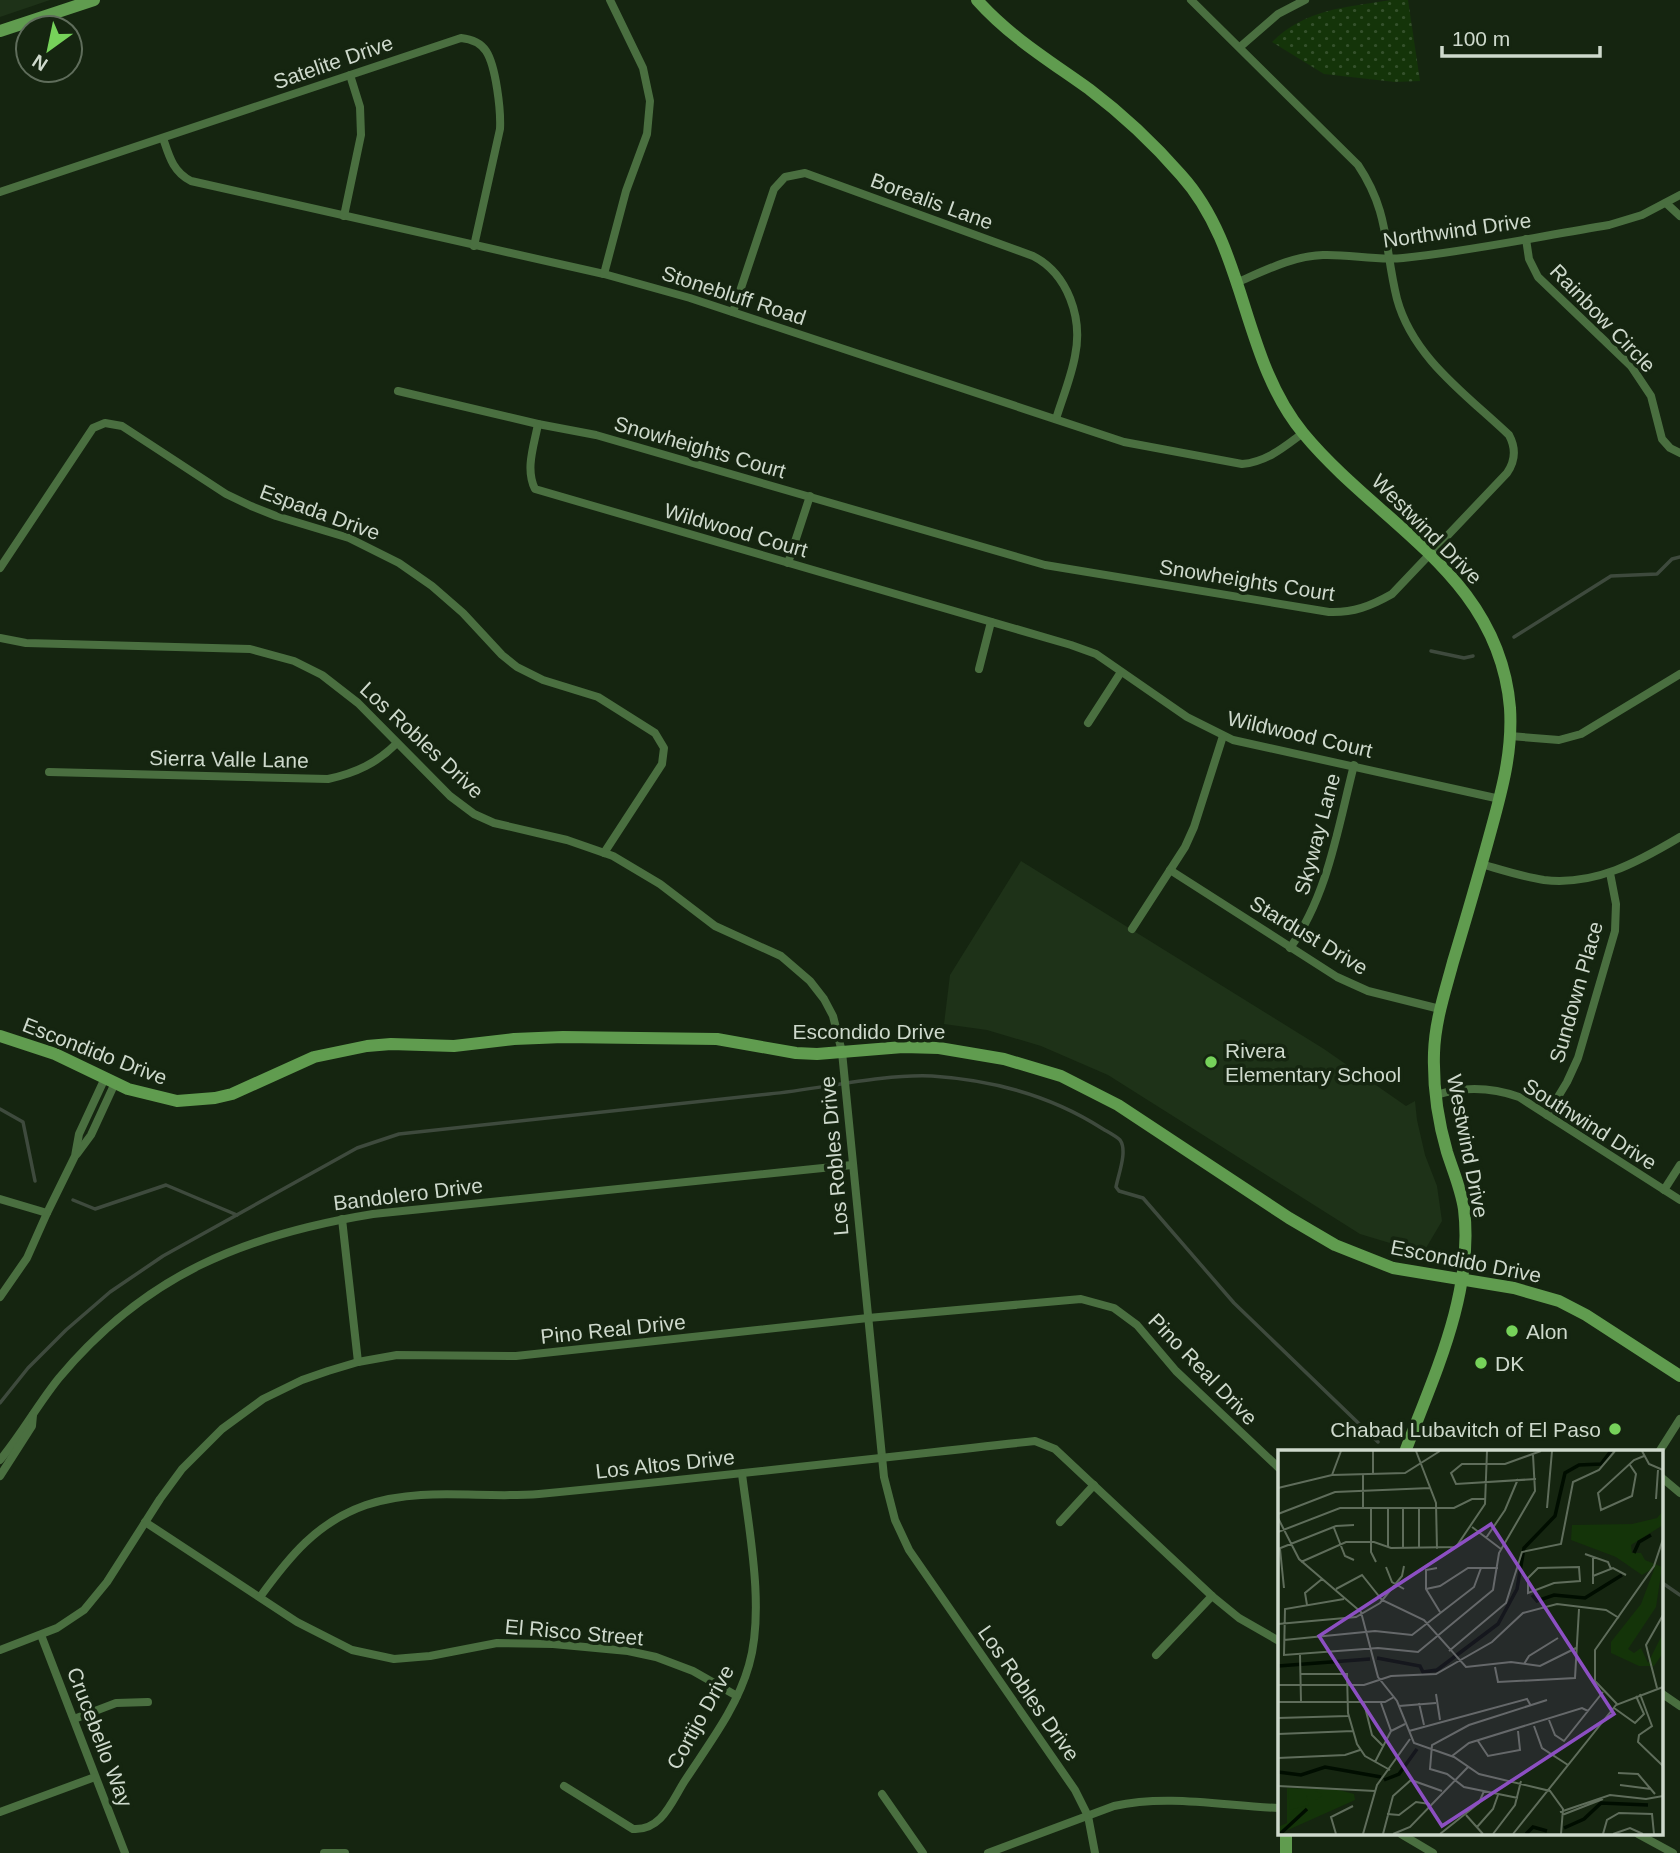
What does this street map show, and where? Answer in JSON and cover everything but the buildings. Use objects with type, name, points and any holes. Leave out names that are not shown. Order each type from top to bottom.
[{"type":"street","points":[[0,31],[94,0]]},
{"type":"street","points":[[604,274],[626,191],[647,134],[650,101],[643,68],[610,0]]},
{"type":"street","name":"Westwind Drive","points":[[977,0],[1017,38],[1119,114],[1182,176],[1206,210],[1217,232],[1272,384],[1289,414],[1303,433],[1465,592],[1494,641],[1508,690],[1510,736],[1507,772],[1440,1009],[1434,1052],[1441,1127],[1464,1208],[1462,1279],[1451,1329],[1406,1450]]},
{"type":"street","name":"Snowheights Court","points":[[398,391],[596,435],[1045,565],[1329,612],[1348,612],[1370,606],[1392,594],[1507,473],[1515,452],[1509,435],[1433,364],[1421,349],[1397,298],[1382,213],[1376,196],[1358,165],[1191,0]]},
{"type":"street","points":[[1240,47],[1278,15],[1305,0]]},
{"type":"street","name":"Satelite Drive","points":[[0,192],[458,38],[470,39],[488,54],[501,114],[474,246]]},
{"type":"street","points":[[344,216],[359,145],[361,120],[350,75]]},
{"type":"street","name":"Stonebluff Road","points":[[163,138],[174,166],[191,181],[604,274],[733,312],[1153,449],[1242,464],[1272,455],[1303,433]]},
{"type":"street","name":"Borealis Lane","points":[[733,312],[774,189],[785,177],[805,173],[1033,256],[1054,271],[1062,281],[1073,306],[1077,336],[1076,355],[1056,419]]},
{"type":"street","name":"Northwind Drive","points":[[1236,283],[1287,261],[1302,258],[1339,255],[1390,259],[1630,220],[1680,195]]},
{"type":"street","points":[[1666,203],[1680,216]]},
{"type":"street","name":"Rainbow Circle","points":[[1526,239],[1529,259],[1538,277],[1631,366],[1651,396],[1662,439],[1670,448],[1680,453]]},
{"type":"street","name":"Espada Drive","points":[[0,568],[93,428],[105,423],[122,426],[226,494],[276,516],[349,538],[381,553],[432,586],[517,667],[543,680],[598,697],[655,733],[664,748],[662,764],[604,853]]},
{"type":"street","name":"Wildwood Court","points":[[538,424],[530,465],[530,478],[536,489],[1096,654],[1187,718],[1223,736],[1248,744],[1500,799]]},
{"type":"street","points":[[788,563],[810,496]]},
{"type":"street","points":[[979,668],[990,622]]},
{"type":"street","name":"Los Robles Drive","points":[[0,638],[26,642],[250,649],[294,661],[344,690],[450,796],[474,814],[494,823],[568,841],[604,853],[660,884],[715,926],[781,956],[810,981],[829,1007],[842,1052],[887,1493],[895,1520],[909,1550],[1066,1776],[1088,1816],[1096,1853]]},
{"type":"street","points":[[1088,723],[1122,672]]},
{"type":"street","points":[[1510,736],[1569,740],[1680,674]]},
{"type":"street","points":[[1132,929],[1194,827],[1223,736]]},
{"type":"street","name":"Sierra Valle Lane","points":[[48,772],[328,779],[362,769],[377,761],[397,743]]},
{"type":"street","name":"Skyway Lane","points":[[1290,948],[1304,929],[1321,892],[1354,765]]},
{"type":"street","points":[[1481,864],[1544,880],[1589,879],[1610,873],[1647,856],[1680,837]]},
{"type":"street","name":"Stardust Drive","points":[[1170,870],[1337,977],[1368,991],[1440,1009]]},
{"type":"street","name":"Sundown Place","points":[[1547,1115],[1578,1058],[1615,931],[1616,904],[1610,873]]},
{"type":"street","name":"Escondido Drive","points":[[0,1036],[55,1054],[142,1094],[170,1100],[215,1098],[248,1087],[314,1057],[348,1049],[391,1044],[470,1045],[514,1039],[563,1037],[717,1040],[796,1053],[903,1047],[939,1048],[1004,1059],[1052,1073],[1118,1105],[1289,1218],[1359,1256],[1393,1268],[1514,1287],[1559,1301],[1587,1315],[1680,1376]]},
{"type":"street","points":[[0,1297],[27,1258],[75,1156],[79,1134],[110,1080]]},
{"type":"street","name":"Southwind Drive","points":[[1436,1096],[1463,1089],[1488,1089],[1520,1097],[1680,1200]]},
{"type":"street","name":"Bandolero Drive","points":[[0,1460],[58,1379],[93,1341],[139,1303],[185,1273],[252,1242],[342,1219],[852,1165]]},
{"type":"street","points":[[1664,1190],[1680,1165]]},
{"type":"street","points":[[0,1199],[47,1213]]},
{"type":"street","points":[[342,1219],[358,1362]]},
{"type":"street","name":"Pino Real Drive","points":[[0,1650],[41,1635],[84,1610],[107,1582],[182,1469],[228,1424],[278,1391],[302,1380],[358,1362],[397,1355],[496,1356],[553,1353],[1071,1298],[1114,1308],[1137,1325],[1176,1371],[1278,1467]]},
{"type":"street","name":"Bandolero Drive","points":[[0,1476],[32,1426],[33,1415]]},
{"type":"street","points":[[1660,1450],[1680,1419]]},
{"type":"street","name":"Los Altos Drive","points":[[260,1597],[286,1561],[315,1533],[348,1512],[395,1497],[424,1493],[533,1494],[1040,1442],[1055,1449],[1212,1596],[1239,1618],[1278,1641]]},
{"type":"street","name":"Cortijo Drive","points":[[564,1786],[632,1829],[653,1826],[677,1794],[737,1696],[751,1657],[756,1613],[742,1474]]},
{"type":"street","points":[[1662,1479],[1680,1493]]},
{"type":"street","points":[[1060,1522],[1094,1485]]},
{"type":"street","name":"El Risco Street","points":[[145,1522],[297,1622],[338,1645],[381,1658],[430,1656],[497,1643],[584,1646],[656,1657],[693,1671],[737,1696]]},
{"type":"street","points":[[1156,1655],[1212,1596]]},
{"type":"street","name":"Crucebello Way","points":[[41,1635],[125,1853]]},
{"type":"street","points":[[1662,1694],[1680,1706]]},
{"type":"street","points":[[74,1719],[116,1703],[148,1702]]},
{"type":"street","points":[[0,1812],[95,1777]]},
{"type":"street","points":[[882,1794],[923,1853]]},
{"type":"street","points":[[988,1853],[1114,1806],[1146,1800],[1278,1808]]},
{"type":"street","points":[[1404,1836],[1433,1853]]},
{"type":"street","points":[[1643,1836],[1673,1853]]},
{"type":"street","points":[[324,1853],[345,1853]]},
{"type":"shaded area","points":[[0,0],[50,0],[0,17]]},
{"type":"shaded area","points":[[1391,0],[1408,0],[1420,81],[1395,82],[1324,74],[1272,42],[1298,22],[1327,11]]},
{"type":"shaded area","name":"Rivera Elementary School","points":[[1021,861],[1324,1049],[1406,1106],[1415,1101],[1425,1155],[1437,1186],[1442,1221],[1423,1253],[1360,1234],[1108,1075],[1041,1046],[987,1030],[944,1024],[950,975]]},
{"type":"waterway","points":[[1514,637],[1611,576],[1657,574],[1672,559],[1680,557]]},
{"type":"waterway","points":[[1431,651],[1464,658],[1473,656]]},
{"type":"waterway","points":[[0,1403],[28,1368],[110,1292],[163,1256],[357,1148],[399,1134],[789,1092],[871,1079],[932,1076],[977,1081],[1042,1099],[1083,1117],[1120,1140],[1123,1150],[1116,1187],[1119,1191],[1143,1198],[1234,1303],[1378,1442]]},
{"type":"waterway","points":[[0,1109],[23,1122],[35,1181]]},
{"type":"waterway","points":[[73,1200],[95,1209],[166,1185],[237,1215]]},
{"type":"waterway","points":[[1662,1583],[1680,1595]]},
{"type":"place","name":"Rivera Elementary School","points":[[1211,1062]]},
{"type":"place","name":"Alon","points":[[1512,1331]]},
{"type":"place","name":"DK","points":[[1481,1363]]},
{"type":"place","name":"Chabad Lubavitch of El Paso","points":[[1615,1429]]}]
